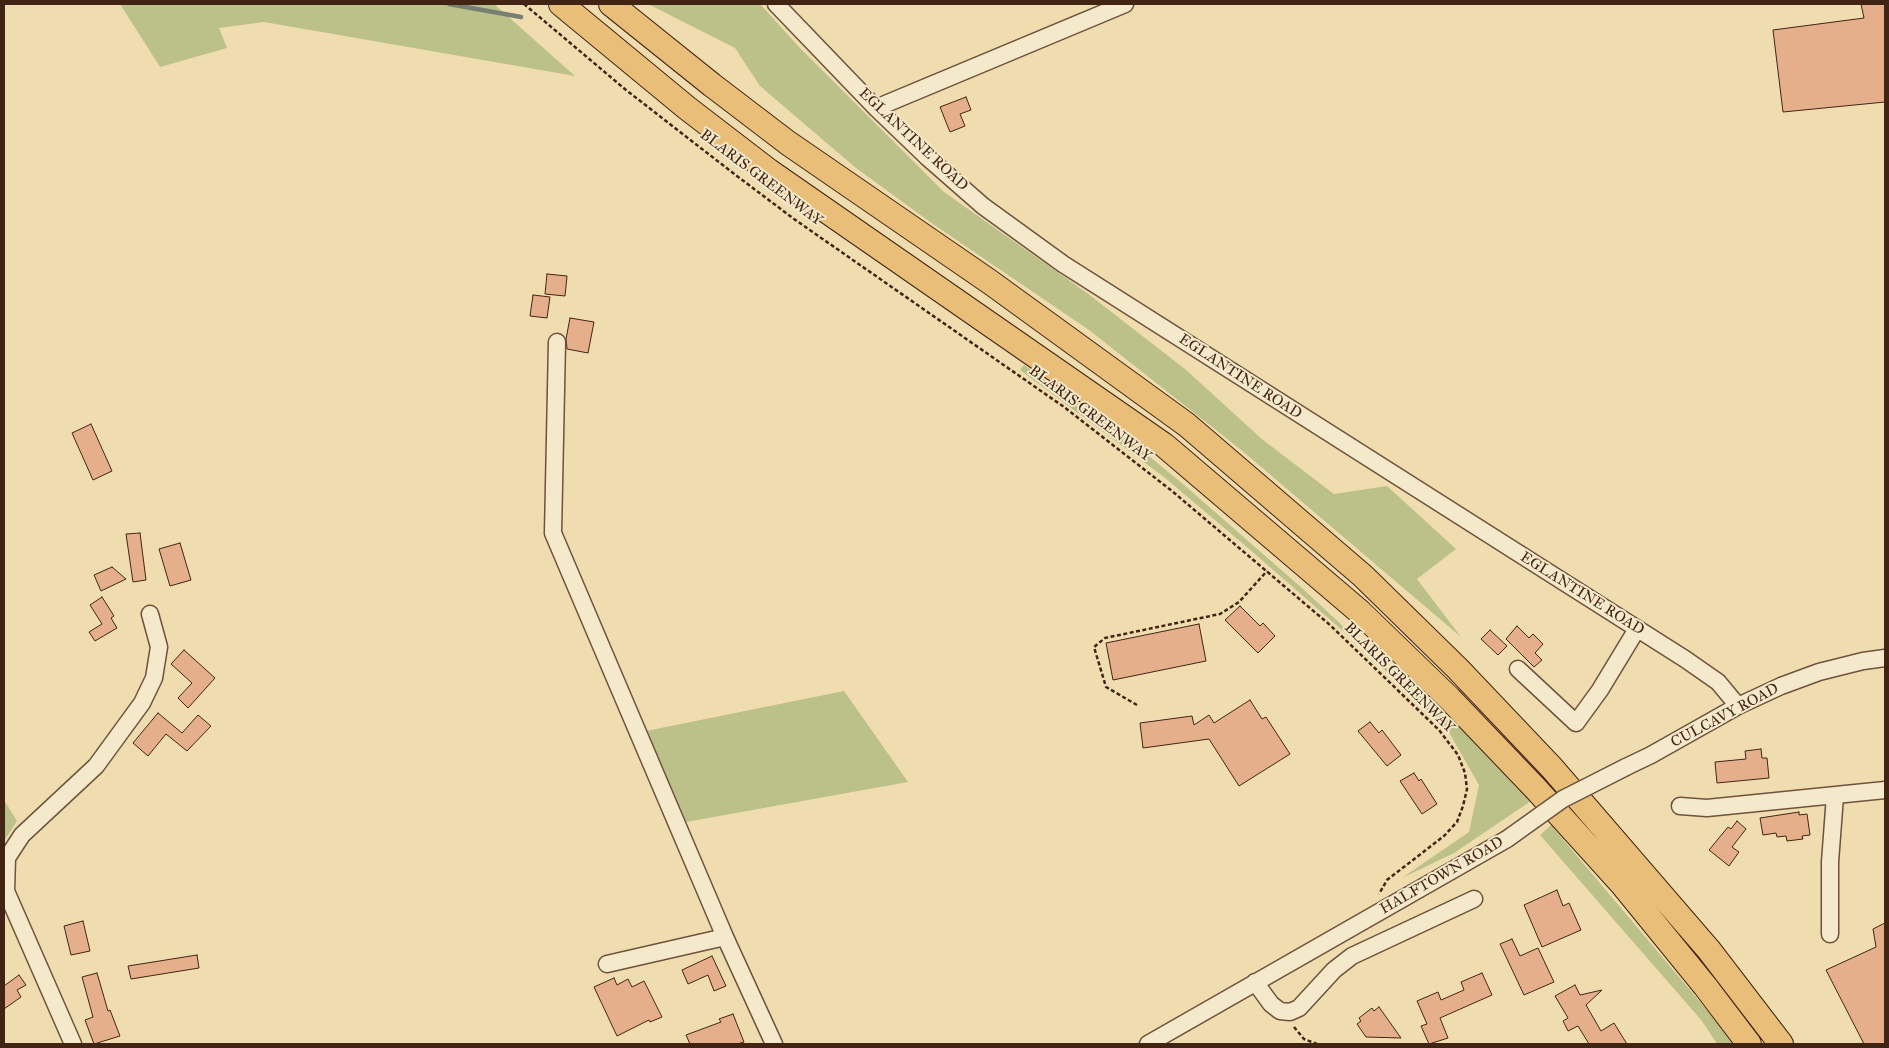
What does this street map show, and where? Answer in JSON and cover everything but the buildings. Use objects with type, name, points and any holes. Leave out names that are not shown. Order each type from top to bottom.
[{"type":"highway","points":[[561,4],[687,108],[769,171],[1164,445],[1360,612],[1456,705],[1536,789],[1622,884],[1705,986],[1749,1044]]},
{"type":"highway","points":[[612,4],[712,85],[788,143],[990,282],[1187,425],[1363,576],[1458,670],[1552,768],[1709,950],[1781,1044]]},
{"type":"street","name":"EGLANTINE ROAD","points":[[776,4],[876,108],[927,157],[983,206],[1063,264],[1718,682],[1738,706]]},
{"type":"street","points":[[876,108],[1125,4]]},
{"type":"street","points":[[557,342],[553,533],[726,937],[774,1044]]},
{"type":"street","points":[[72,1044],[6,891],[7,858],[22,835],[96,766],[142,703],[154,678],[159,647],[150,614]]},
{"type":"street","points":[[1518,669],[1576,723],[1600,690],[1637,629]]},
{"type":"street","name":"CULCAVY ROAD","points":[[1626,767],[1738,706],[1781,686],[1819,672],[1863,661],[1885,658]]},
{"type":"street","name":"HALFTOWN ROAD","points":[[1148,1044],[1507,839],[1563,799],[1626,767]]},
{"type":"street","points":[[1680,806],[1707,808],[1885,790]]},
{"type":"street","points":[[1830,934],[1830,862],[1835,796]]},
{"type":"street","name":"HALFTOWN ROAD","points":[[1280,1011],[1290,1012],[1299,1008],[1334,970],[1352,956],[1474,899]]},
{"type":"street","points":[[607,964],[726,937]]},
{"type":"street","points":[[1255,982],[1280,1011]]},
{"type":"path","name":"BLARIS GREENWAY","points":[[524,4],[626,90],[733,174],[794,219],[1064,407],[1172,491],[1330,625],[1439,730],[1458,755],[1464,773],[1467,789],[1463,806],[1457,822],[1444,836],[1387,880],[1379,892],[1377,914]]},
{"type":"path","points":[[1137,705],[1106,687],[1094,646],[1105,638],[1220,614],[1239,602],[1267,571]]},
{"type":"path","points":[[1280,1011],[1304,1039],[1317,1044]]},
{"type":"green space","points":[[120,4],[494,4],[575,76],[264,22],[219,28],[227,48],[160,67]]},
{"type":"green space","points":[[648,4],[760,4],[799,47],[944,192],[1087,293],[1185,369],[1263,440],[1334,494],[1387,486],[1456,549],[1417,579],[1461,637],[1240,449],[1089,330],[930,222],[856,168],[760,86],[735,48]]},
{"type":"green space","points":[[1024,365],[1123,435],[1183,484],[1303,589],[1403,682],[1466,732],[1531,801],[1454,853],[1402,878],[1469,832],[1479,785],[1447,729],[1351,638],[1255,554],[1164,477],[1020,370]]},
{"type":"green space","points":[[844,691],[908,782],[686,822],[646,731]]},
{"type":"green space","points":[[4,800],[17,821],[4,841]]},
{"type":"green space","points":[[1551,825],[1717,1022],[1733,1044],[1717,1044],[1702,1021],[1540,835]]},
{"type":"waterway","points":[[449,4],[521,17]]}]
